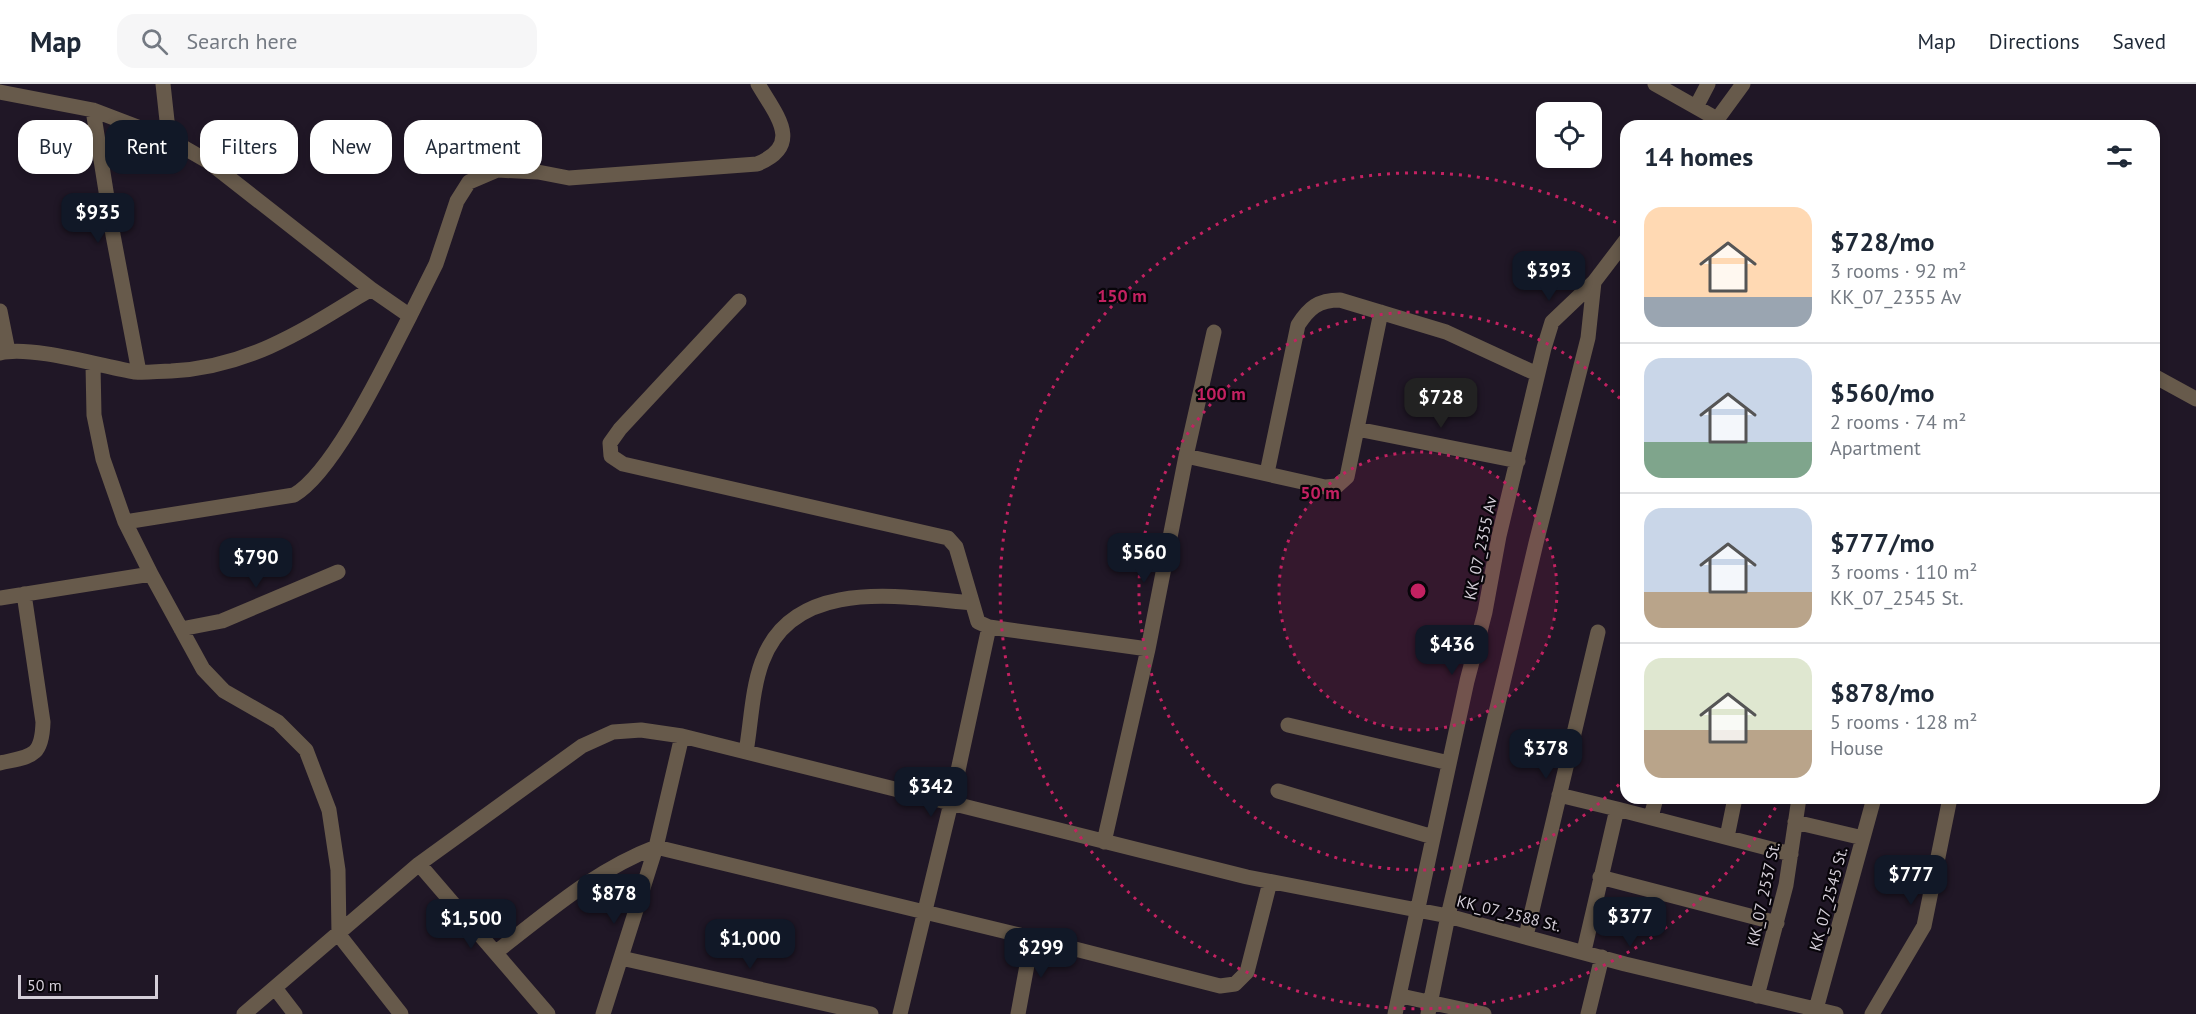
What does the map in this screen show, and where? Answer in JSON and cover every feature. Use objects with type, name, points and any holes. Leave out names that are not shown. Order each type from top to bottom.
[{"type":"street","points":[[163,84],[167,120]]},
{"type":"street","points":[[125,522],[294,495],[304,489],[336,448],[375,383],[436,264],[457,201],[469,182],[496,170],[538,172],[569,178],[757,164],[773,158],[783,143],[784,131],[758,84]]},
{"type":"street","points":[[1656,84],[1696,107],[1712,120]]},
{"type":"street","points":[[1696,107],[1708,84]]},
{"type":"street","points":[[1716,120],[1743,84]]},
{"type":"street","points":[[0,92],[93,110],[119,120]]},
{"type":"street","points":[[93,110],[113,235],[139,372]]},
{"type":"street","points":[[188,150],[209,162],[371,289],[410,316]]},
{"type":"street","name":"KK_07_2355 Av","points":[[1395,1014],[1401,996],[1433,837],[1537,374],[1552,322],[1594,282],[1620,248]]},
{"type":"street","points":[[1430,1008],[1448,916],[1536,543],[1588,338],[1594,282]]},
{"type":"street","points":[[0,311],[4,352],[28,352],[139,372],[194,370],[246,358],[297,335],[371,289]]},
{"type":"street","points":[[1267,473],[1298,325],[1309,308],[1326,300],[1340,300],[1446,332],[1537,374]]},
{"type":"street","points":[[739,301],[620,429],[610,443],[611,456],[623,464],[948,538],[956,547],[978,622],[989,627],[1148,650]]},
{"type":"street","points":[[1186,456],[1325,487],[1337,486],[1347,477],[1381,312]]},
{"type":"street","points":[[1104,842],[1148,650],[1186,456],[1214,332]]},
{"type":"street","points":[[93,365],[94,415],[101,448],[125,522],[203,669],[224,691],[278,722],[306,750],[329,810],[338,870],[339,935],[400,1014]]},
{"type":"street","points":[[2160,379],[2196,399]]},
{"type":"street","points":[[1357,429],[1518,461]]},
{"type":"street","points":[[181,629],[222,621],[338,572]]},
{"type":"street","points":[[0,598],[151,574]]},
{"type":"street","points":[[0,763],[30,756],[39,749],[42,739],[43,722],[24,594]]},
{"type":"street","points":[[746,752],[761,664],[770,642],[785,624],[827,601],[876,594],[972,603]]},
{"type":"street","points":[[900,1014],[951,803],[989,627]]},
{"type":"street","points":[[1526,936],[1598,632]]},
{"type":"street","points":[[1288,725],[1449,764]]},
{"type":"street","name":"KK_07_2588 St.","points":[[244,1014],[339,935],[419,864],[582,746],[613,732],[641,730],[682,736],[1270,882],[1448,916],[1602,957],[1836,1014]]},
{"type":"street","points":[[603,1014],[656,847],[682,736]]},
{"type":"street","points":[[1278,790],[1433,837]]},
{"type":"street","points":[[1559,795],[1791,854]]},
{"type":"street","points":[[1651,817],[1654,804]]},
{"type":"street","points":[[1727,837],[1734,804]]},
{"type":"street","name":"KK_07_2537 St.","points":[[1757,996],[1778,923],[1798,804]]},
{"type":"street","name":"KK_07_2545 St.","points":[[1816,1009],[1872,804]]},
{"type":"street","points":[[1872,1014],[1924,926],[1949,804]]},
{"type":"street","points":[[1584,951],[1617,809]]},
{"type":"street","points":[[1795,822],[1863,838]]},
{"type":"street","points":[[496,952],[599,874],[628,857],[656,847],[1032,938],[1220,987],[1235,984],[1247,972],[1270,882]]},
{"type":"street","points":[[419,864],[548,1014]]},
{"type":"street","points":[[1600,877],[1778,923]]},
{"type":"street","points":[[1018,1014],[1032,938]]},
{"type":"street","points":[[1588,1014],[1602,957]]},
{"type":"street","points":[[621,958],[872,1014]]},
{"type":"street","points":[[275,988],[295,1014]]},
{"type":"street","points":[[1401,996],[1430,1008],[1484,1014]]}]
